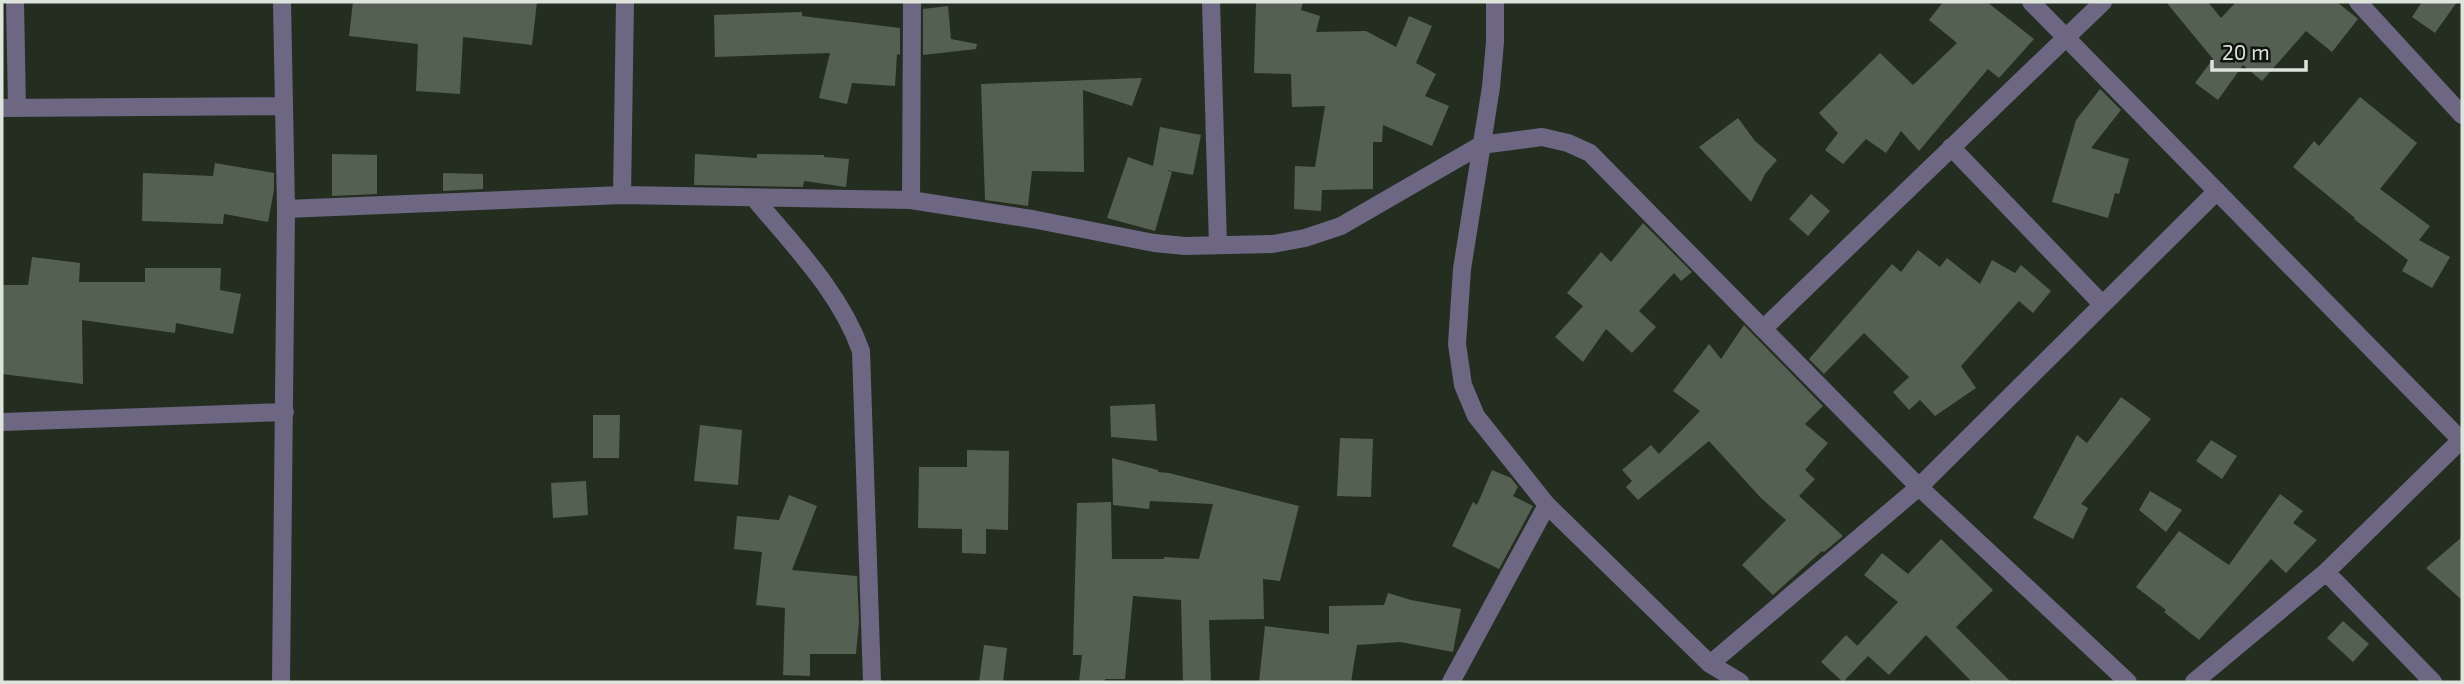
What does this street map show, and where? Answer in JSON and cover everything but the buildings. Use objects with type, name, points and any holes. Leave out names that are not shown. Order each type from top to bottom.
[{"type":"street","points":[[15,2],[9,108],[283,106]]},
{"type":"street","points":[[281,682],[286,209],[282,2]]},
{"type":"street","points":[[622,195],[625,2]]},
{"type":"street","points":[[911,200],[912,2]]},
{"type":"street","points":[[1211,2],[1218,245]]},
{"type":"street","points":[[1494,2],[1495,42],[1491,87],[1462,269],[1457,344],[1463,385],[1476,416],[1547,505],[1710,664],[1740,682]]},
{"type":"street","points":[[2031,2],[2462,439],[2326,572],[2194,682]]},
{"type":"street","points":[[1763,329],[2103,2]]},
{"type":"street","points":[[2358,2],[2462,115]]},
{"type":"street","points":[[286,209],[622,195],[911,200],[1032,219],[1154,243],[1185,246],[1273,244],[1305,238],[1341,226],[1481,145],[1542,137],[1568,143],[1590,153],[1919,487],[2128,682]]},
{"type":"street","points":[[1951,147],[2102,304]]},
{"type":"street","points":[[1710,664],[1919,487],[2217,191]]},
{"type":"street","points":[[754,198],[831,293],[853,329],[861,351],[872,682]]},
{"type":"street","points":[[2,422],[285,412]]},
{"type":"street","points":[[1451,682],[1547,505]]},
{"type":"street","points":[[2326,572],[2433,682]]}]
